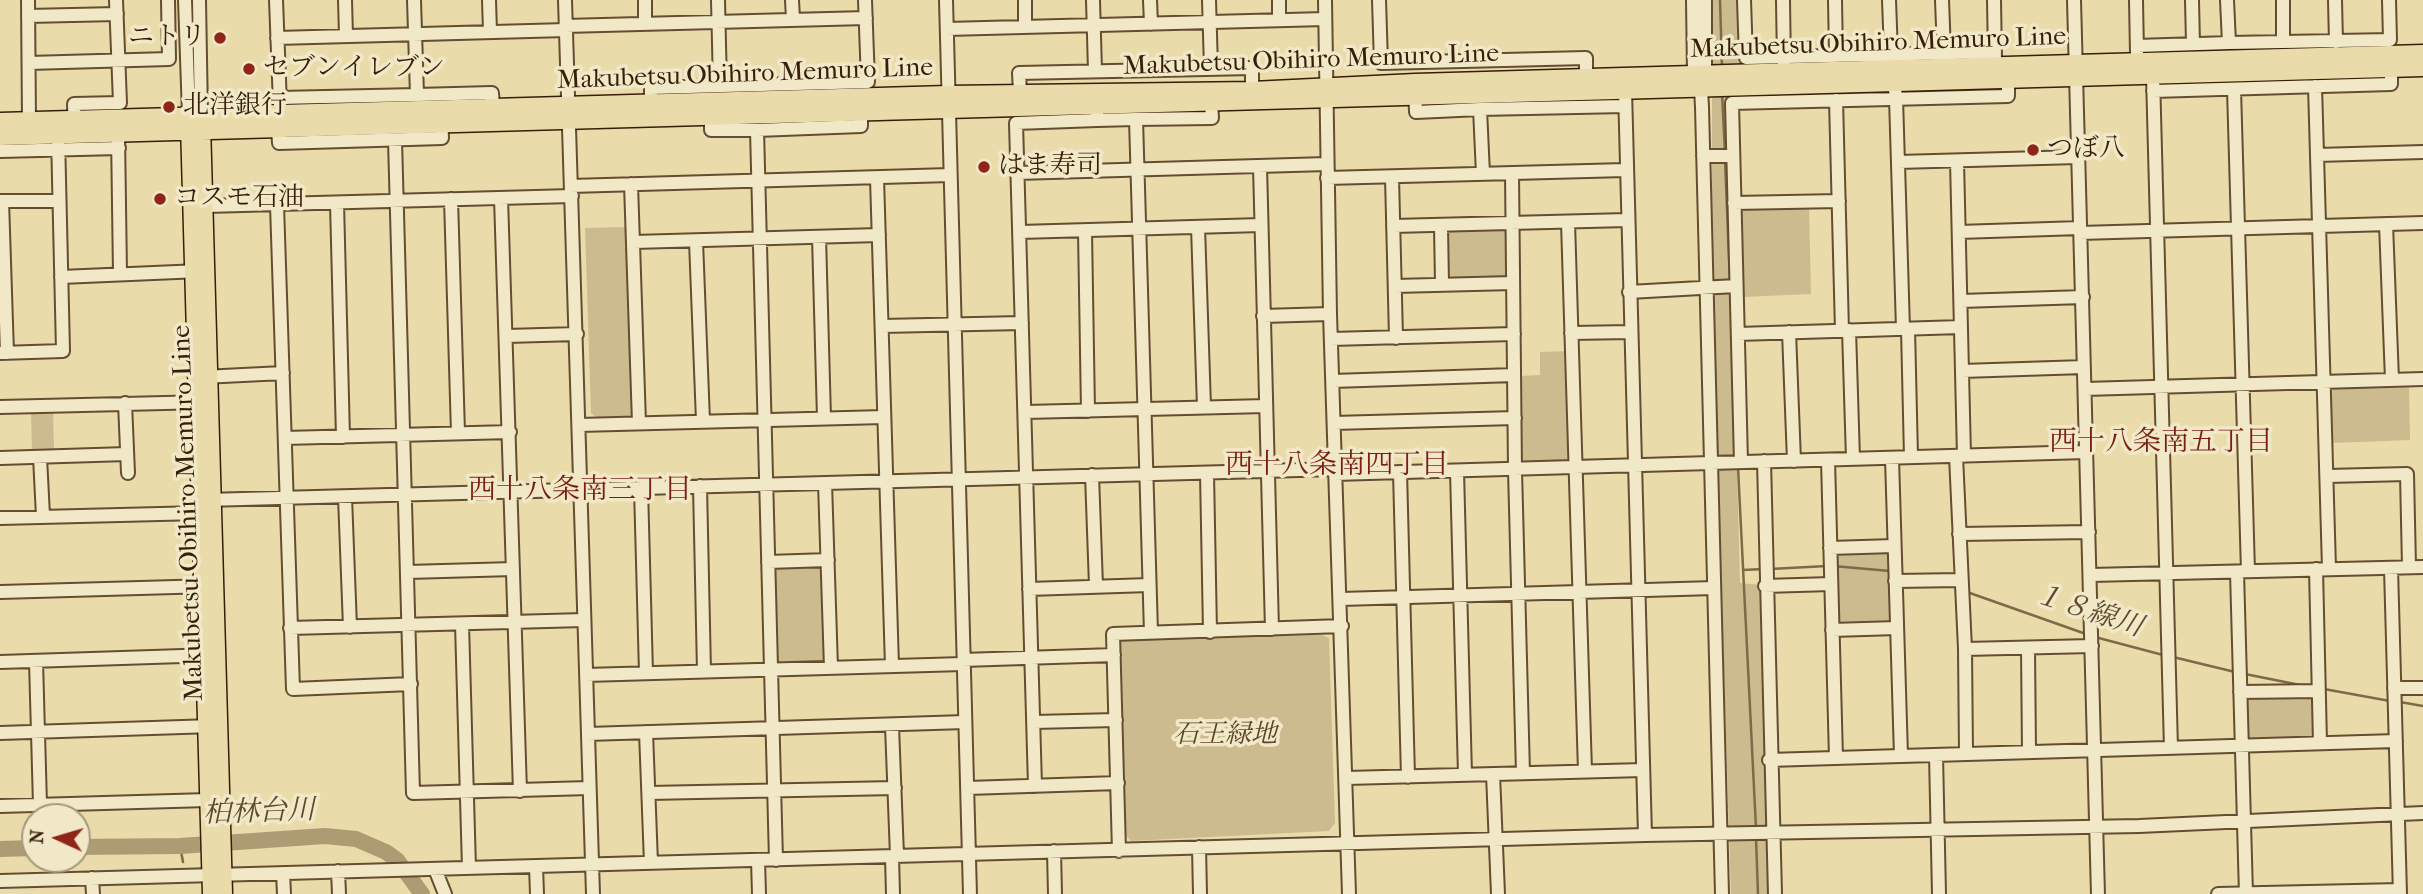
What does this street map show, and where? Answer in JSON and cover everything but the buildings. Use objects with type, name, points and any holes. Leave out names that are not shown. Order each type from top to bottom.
[{"type":"main road","name":"Makubetsu Obihiro Memuro Line","points":[[224,894],[217,869],[204,504],[204,402],[195,115],[280,105],[332,112],[441,116],[711,109],[823,98],[1020,92],[1097,106],[1252,95],[1701,79],[1894,76],[2153,83],[2262,65],[2423,53]]},
{"type":"main road","name":"Makubetsu Obihiro Memuro Line","points":[[1894,76],[1995,59],[2076,62],[2137,54],[2262,65]]},
{"type":"main road","name":"Makubetsu Obihiro Memuro Line","points":[[2390,54],[2423,68]]},
{"type":"main road","name":"Makubetsu Obihiro Memuro Line","points":[[1415,89],[1455,81],[1587,84],[1625,98],[1701,79]]},
{"type":"main road","name":"Makubetsu Obihiro Memuro Line","points":[[823,98],[861,112],[1211,102],[1252,95]]},
{"type":"main road","name":"Makubetsu Obihiro Memuro Line","points":[[441,116],[493,106],[569,112],[651,103],[711,109]]},
{"type":"main road","name":"Makubetsu Obihiro Memuro Line","points":[[196,132],[278,129],[332,112]]},
{"type":"main road","points":[[0,137],[58,142],[75,127],[195,115]]},
{"type":"main road","points":[[0,121],[29,120],[75,127],[119,141],[196,132]]},
{"type":"main road","name":"Makubetsu Obihiro Memuro Line","points":[[196,132],[206,206],[200,271]]},
{"type":"main road","name":"Makubetsu Obihiro Memuro Line","points":[[213,726],[208,800],[216,836]]},
{"type":"main road","name":"Makubetsu Obihiro Memuro Line","points":[[211,894],[217,869]]},
{"type":"street","points":[[28,0],[29,120]]},
{"type":"street","points":[[75,127],[74,104],[120,103],[116,0]]},
{"type":"street","points":[[29,63],[169,59],[167,0]]},
{"type":"street","points":[[185,0],[195,115]]},
{"type":"street","points":[[195,115],[199,0]]},
{"type":"street","points":[[276,0],[280,105]]},
{"type":"street","points":[[345,0],[346,37]]},
{"type":"street","points":[[414,0],[417,95]]},
{"type":"street","points":[[489,0],[490,32]]},
{"type":"street","points":[[565,0],[593,894]]},
{"type":"street","points":[[645,0],[645,24]]},
{"type":"street","points":[[718,0],[720,86]]},
{"type":"street","points":[[792,0],[793,19]]},
{"type":"street","points":[[651,103],[651,88],[720,86],[823,98],[868,82],[865,0]]},
{"type":"street","points":[[946,0],[970,894]]},
{"type":"street","points":[[1025,0],[1026,27]]},
{"type":"street","points":[[1093,0],[1095,71]]},
{"type":"street","points":[[1150,0],[1151,24]]},
{"type":"street","points":[[1209,0],[1211,68]]},
{"type":"street","points":[[1279,0],[1279,20]]},
{"type":"street","points":[[1325,0],[1331,339],[1349,894]]},
{"type":"street","points":[[1379,0],[1381,63],[1586,58],[1587,84]]},
{"type":"street","points":[[1693,0],[1701,79],[1722,894]]},
{"type":"street","points":[[1701,79],[1705,0]]},
{"type":"street","points":[[1744,0],[1746,58],[1785,79],[1836,100],[1944,52],[1995,59],[1994,0]]},
{"type":"street","points":[[1783,0],[1785,79]]},
{"type":"street","points":[[1835,0],[1836,55]]},
{"type":"street","points":[[1889,0],[1911,457]]},
{"type":"street","points":[[1942,0],[1944,52]]},
{"type":"street","points":[[2074,0],[2098,894]]},
{"type":"street","points":[[2136,0],[2137,54],[2193,44],[2229,43],[2262,65],[2315,86],[2391,84],[2389,0]]},
{"type":"street","points":[[2192,0],[2193,44]]},
{"type":"street","points":[[2227,0],[2229,43]]},
{"type":"street","points":[[2171,748],[2153,83],[2234,89],[2283,42],[2283,0]]},
{"type":"street","points":[[2335,0],[2336,42]]},
{"type":"street","points":[[28,16],[117,14]]},
{"type":"street","points":[[277,38],[866,18]]},
{"type":"street","points":[[947,29],[1325,19]]},
{"type":"street","points":[[2283,42],[2336,42],[2390,54]]},
{"type":"street","points":[[1741,461],[1732,103],[1836,55],[1894,76]]},
{"type":"street","points":[[1455,61],[1455,81]]},
{"type":"street","points":[[1020,92],[1019,73],[1252,68],[1252,95]]},
{"type":"street","points":[[2315,86],[2328,476],[2318,691],[2320,743]]},
{"type":"street","points":[[1415,89],[1416,111],[1625,98],[1645,835]]},
{"type":"street","points":[[2234,89],[2244,385],[2241,692],[2246,894]]},
{"type":"street","points":[[332,112],[417,95],[492,93],[493,106]]},
{"type":"street","points":[[1836,100],[1853,459]]},
{"type":"street","points":[[1035,786],[1016,123],[1097,106],[1136,119],[1212,118],[1211,102]]},
{"type":"street","points":[[711,109],[711,130],[861,126],[861,112]]},
{"type":"street","points":[[1480,109],[1483,174]]},
{"type":"street","points":[[278,129],[279,143],[442,138],[441,116]]},
{"type":"street","points":[[1136,119],[1151,633]]},
{"type":"street","points":[[757,130],[776,860]]},
{"type":"street","points":[[395,140],[413,793],[589,788]]},
{"type":"street","points":[[0,151],[58,142],[119,141],[120,274]]},
{"type":"street","points":[[58,142],[62,351],[4,353],[1,201],[59,201]]},
{"type":"street","points":[[2317,155],[2423,152]]},
{"type":"street","points":[[1703,156],[1733,156]]},
{"type":"street","points":[[1898,162],[2078,157]]},
{"type":"street","points":[[1957,161],[1962,371],[1959,534],[1965,649],[1966,754]]},
{"type":"street","points":[[1017,173],[1327,164]]},
{"type":"street","points":[[1260,166],[1272,629]]},
{"type":"street","points":[[1327,178],[1625,170]]},
{"type":"street","points":[[1512,173],[1515,470],[1523,773]]},
{"type":"street","points":[[206,206],[501,198],[631,184],[950,175]]},
{"type":"street","points":[[1392,177],[1396,338]]},
{"type":"street","points":[[877,178],[892,666]]},
{"type":"street","points":[[631,184],[639,423]]},
{"type":"street","points":[[501,198],[520,791]]},
{"type":"street","points":[[451,199],[458,433]]},
{"type":"street","points":[[1734,203],[1839,201]]},
{"type":"street","points":[[337,203],[343,437]]},
{"type":"street","points":[[277,205],[293,689],[411,684]]},
{"type":"street","points":[[1393,226],[1627,220]]},
{"type":"street","points":[[1568,222],[1585,771]]},
{"type":"street","points":[[1959,232],[2239,229],[2423,223]]},
{"type":"street","points":[[2386,224],[2392,380]]},
{"type":"street","points":[[1020,232],[1261,225]]},
{"type":"street","points":[[1441,226],[1442,284]]},
{"type":"street","points":[[1198,227],[1204,407]]},
{"type":"street","points":[[1085,231],[1088,411]]},
{"type":"street","points":[[634,242],[879,235]]},
{"type":"street","points":[[819,237],[824,418]]},
{"type":"street","points":[[696,241],[703,421]]},
{"type":"street","points":[[61,277],[200,271]]},
{"type":"street","points":[[1395,286],[1513,283]]},
{"type":"street","points":[[1629,292],[1736,286]]},
{"type":"street","points":[[1961,301],[2083,297]]},
{"type":"street","points":[[1264,316],[1331,314]]},
{"type":"street","points":[[882,326],[1022,323]]},
{"type":"street","points":[[1738,334],[1961,327]]},
{"type":"street","points":[[1571,333],[1630,331]]},
{"type":"street","points":[[1789,332],[1794,460]]},
{"type":"street","points":[[507,336],[577,334]]},
{"type":"street","points":[[1331,339],[1514,334]]},
{"type":"street","points":[[1962,371],[2084,367]]},
{"type":"street","points":[[203,377],[283,373]]},
{"type":"street","points":[[1333,381],[1514,375]]},
{"type":"street","points":[[2085,389],[2423,379]]},
{"type":"street","points":[[0,407],[204,402]]},
{"type":"street","points":[[125,403],[128,473]]},
{"type":"street","points":[[1026,412],[1266,406]]},
{"type":"street","points":[[579,425],[884,417]]},
{"type":"street","points":[[1334,424],[1515,418]]},
{"type":"street","points":[[285,438],[509,432]]},
{"type":"street","points":[[0,518],[345,496],[1268,471],[1575,469],[1741,461],[2086,452]]},
{"type":"street","points":[[0,458],[127,454]]},
{"type":"street","points":[[40,457],[43,516]]},
{"type":"street","points":[[1892,458],[1901,756]]},
{"type":"street","points":[[1828,460],[1836,758]]},
{"type":"street","points":[[1764,461],[1769,760],[1775,894]]},
{"type":"street","points":[[1457,471],[1465,775]]},
{"type":"street","points":[[1400,472],[1408,776]]},
{"type":"street","points":[[1207,473],[1210,632]]},
{"type":"street","points":[[2328,476],[2406,474],[2409,567]]},
{"type":"street","points":[[1092,475],[1096,586]]},
{"type":"street","points":[[825,483],[831,668]]},
{"type":"street","points":[[700,486],[704,671]]},
{"type":"street","points":[[641,488],[646,673]]},
{"type":"street","points":[[345,496],[350,627]]},
{"type":"street","points":[[1959,534],[2089,532]]},
{"type":"street","points":[[1830,548],[1894,546]]},
{"type":"street","points":[[768,562],[828,560]]},
{"type":"street","points":[[2091,575],[2423,567]]},
{"type":"street","points":[[2218,894],[2400,892],[2391,568]]},
{"type":"street","points":[[408,572],[513,569]]},
{"type":"street","points":[[1895,581],[1961,580]]},
{"type":"street","points":[[1765,586],[1831,584]]},
{"type":"street","points":[[1029,589],[1149,585]]},
{"type":"street","points":[[0,592],[208,586]]},
{"type":"street","points":[[1341,599],[1714,588]]},
{"type":"street","points":[[290,628],[584,620]]},
{"type":"street","points":[[462,624],[469,869]]},
{"type":"street","points":[[1119,850],[1113,634],[1342,626]]},
{"type":"street","points":[[1832,629],[1897,628]]},
{"type":"street","points":[[1965,649],[2092,646]]},
{"type":"street","points":[[2028,648],[2029,752]]},
{"type":"street","points":[[0,662],[211,655]]},
{"type":"street","points":[[586,675],[892,666],[1114,655]]},
{"type":"street","points":[[36,661],[40,803]]},
{"type":"street","points":[[2394,688],[2423,688]]},
{"type":"street","points":[[2241,692],[2318,691]]},
{"type":"street","points":[[1034,722],[1116,720]]},
{"type":"street","points":[[588,734],[965,722]]},
{"type":"street","points":[[0,733],[213,726]]},
{"type":"street","points":[[892,726],[895,788],[893,894]]},
{"type":"street","points":[[646,732],[651,863]]},
{"type":"street","points":[[1769,760],[2396,741]]},
{"type":"street","points":[[1936,755],[1939,894]]},
{"type":"street","points":[[1346,778],[1643,770]]},
{"type":"street","points":[[1493,774],[1498,894]]},
{"type":"street","points":[[968,789],[1118,783]]},
{"type":"street","points":[[649,793],[895,788]]},
{"type":"street","points":[[91,803],[208,800]]},
{"type":"street","points":[[0,806],[21,805]]},
{"type":"street","points":[[0,881],[217,869],[283,873],[469,869],[1645,835],[1936,830],[2423,813]]},
{"type":"street","points":[[1199,847],[1200,894]]},
{"type":"street","points":[[1054,851],[1055,894]]},
{"type":"street","points":[[758,860],[759,894]]},
{"type":"street","points":[[536,866],[537,894]]},
{"type":"street","points":[[429,869],[445,894]]},
{"type":"street","points":[[338,871],[338,894]]},
{"type":"street","points":[[283,873],[284,894]]},
{"type":"street","points":[[92,878],[93,894]]},
{"type":"green space","points":[[1712,0],[1740,0],[1742,67],[1727,68],[1740,583],[1761,585],[1769,894],[1731,894],[1712,290]]},
{"type":"green space","points":[[1745,207],[1809,207],[1811,294],[1743,297],[1741,212]]},
{"type":"green space","points":[[629,227],[636,410],[631,418],[597,418],[591,413],[585,228]]},
{"type":"green space","points":[[1503,228],[1508,232],[1508,271],[1503,277],[1454,280],[1448,274],[1446,237],[1450,230]]},
{"type":"green space","points":[[1568,351],[1570,455],[1566,461],[1526,462],[1521,458],[1520,376],[1540,375],[1540,352]]},
{"type":"green space","points":[[2409,385],[2410,440],[2333,443],[2331,391],[2335,387]]},
{"type":"green space","points":[[53,410],[54,450],[32,450],[31,411]]},
{"type":"green space","points":[[1887,551],[1891,555],[1894,619],[1890,623],[1836,625],[1835,556]]},
{"type":"green space","points":[[819,564],[823,568],[827,655],[823,664],[779,665],[773,572],[776,566]]},
{"type":"green space","name":"石王緑地","points":[[1322,635],[1329,638],[1335,823],[1329,831],[1131,841],[1123,832],[1118,647],[1123,638]]},
{"type":"green space","points":[[2310,694],[2315,697],[2317,736],[2313,740],[2248,742],[2247,696]]},
{"type":"waterway","points":[[1720,0],[1722,66]]},
{"type":"waterway","points":[[1722,93],[1725,153]]},
{"type":"waterway","points":[[1725,160],[1730,282]]},
{"type":"waterway","points":[[1738,467],[1756,828]]},
{"type":"waterway","name":"１８線川","points":[[1770,569],[1827,566]]},
{"type":"waterway","name":"１８線川","points":[[1833,566],[1890,571]]},
{"type":"waterway","name":"１８線川","points":[[1743,570],[1764,569]]},
{"type":"waterway","name":"１８線川","points":[[1967,592],[2086,634]]},
{"type":"waterway","name":"１８線川","points":[[2095,637],[2163,655]]},
{"type":"waterway","name":"１８線川","points":[[2173,657],[2235,672]]},
{"type":"waterway","name":"１８線川","points":[[2245,674],[2300,685]]},
{"type":"waterway","name":"１８線川","points":[[2324,689],[2390,701]]},
{"type":"waterway","name":"１８線川","points":[[2400,702],[2423,706]]},
{"type":"waterway","name":"柏林台川","points":[[91,847],[180,846],[325,836],[356,839],[386,852],[397,860],[422,894]]},
{"type":"waterway","points":[[1756,838],[1758,894]]},
{"type":"waterway","points":[[180,846],[183,862]]},
{"type":"waterway","name":"柏林台川","points":[[0,849],[21,848]]},
{"type":"place","name":"ニトリ","points":[[220,38]]},
{"type":"place","name":"セブンイレブン","points":[[249,69]]},
{"type":"place","name":"北洋銀行","points":[[169,107]]},
{"type":"place","name":"つぼ八","points":[[2033,150]]},
{"type":"place","name":"はま寿司","points":[[984,167]]},
{"type":"place","name":"コスモ石油","points":[[160,199]]},
{"type":"district","name":"西十八条南五丁目","points":[[2161,443]]},
{"type":"district","name":"西十八条南四丁目","points":[[1337,466]]},
{"type":"district","name":"西十八条南三丁目","points":[[580,491]]}]
